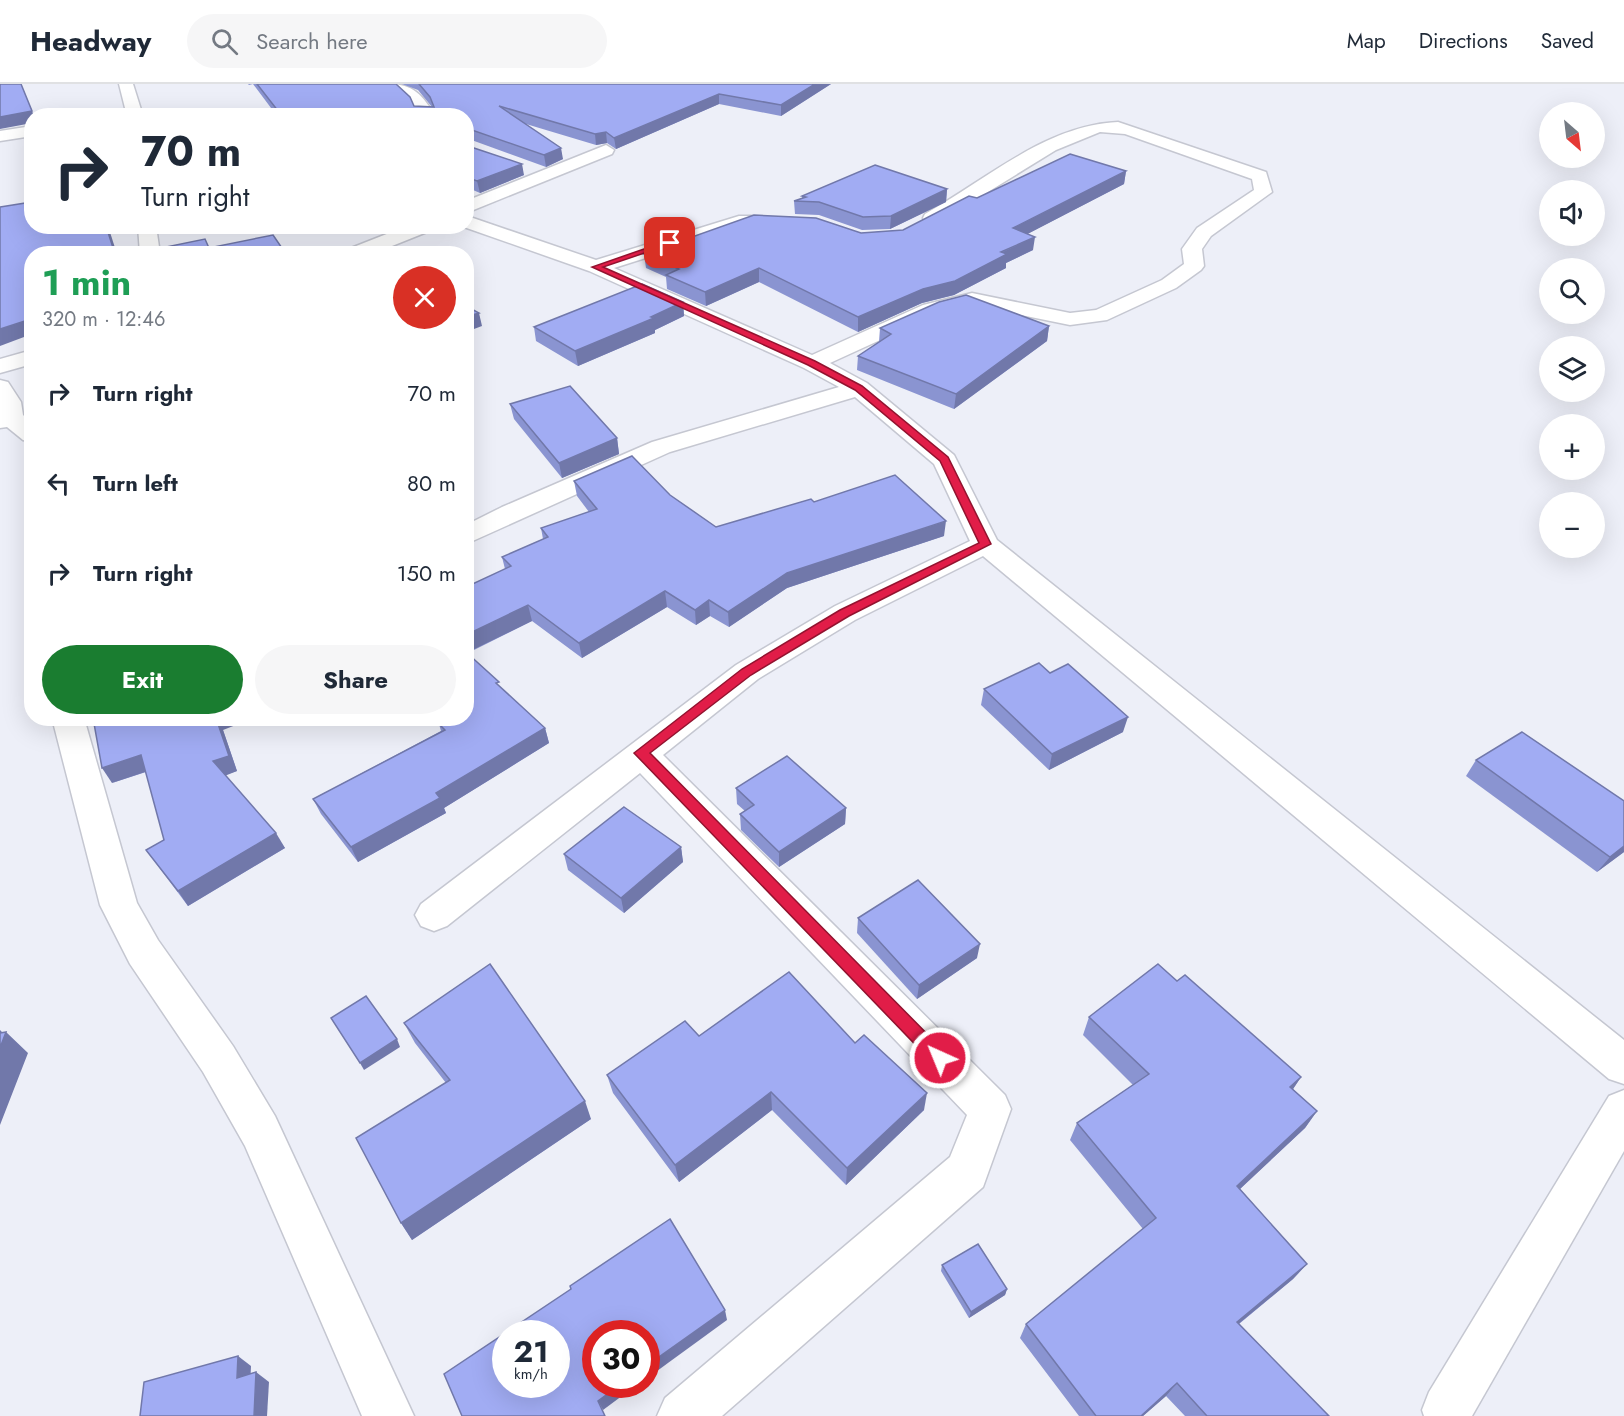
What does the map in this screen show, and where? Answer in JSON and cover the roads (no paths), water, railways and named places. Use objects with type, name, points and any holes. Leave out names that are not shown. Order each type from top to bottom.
[{"type":"street","points":[[126,84],[133,108]]},
{"type":"street","points":[[396,84],[420,103],[423,108]]},
{"type":"street","points":[[812,363],[930,309],[972,299],[1070,319],[1100,316],[1169,284],[1194,266],[1192,249],[1204,232],[1263,192],[1260,176],[1187,148],[1116,127],[1085,130],[1025,160],[956,206],[915,227]]},
{"type":"street","points":[[0,136],[24,132]]},
{"type":"street","points":[[474,205],[606,150]]},
{"type":"street","points":[[517,165],[547,175]]},
{"type":"street","points":[[596,267],[746,220],[770,221]]},
{"type":"street","points":[[474,225],[596,267],[812,363],[858,388],[945,460],[986,544],[1624,1065]]},
{"type":"street","points":[[374,246],[404,234]]},
{"type":"street","points":[[0,366],[24,359]]},
{"type":"street","points":[[0,387],[9,402],[6,420],[24,430]]},
{"type":"street","points":[[474,532],[511,513],[661,447],[858,388]]},
{"type":"street","points":[[434,915],[756,666],[844,613],[986,544]]},
{"type":"street","points":[[70,726],[119,905],[144,952],[218,1059],[260,1131],[388,1416]]},
{"type":"street","points":[[641,753],[990,1109],[967,1172],[683,1416]]},
{"type":"street","points":[[1447,1410],[1624,1110]]}]
